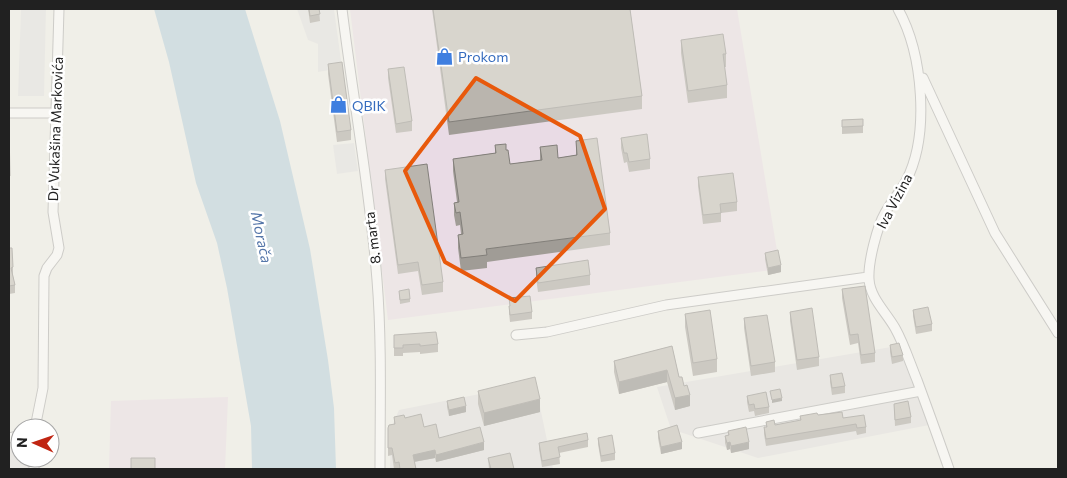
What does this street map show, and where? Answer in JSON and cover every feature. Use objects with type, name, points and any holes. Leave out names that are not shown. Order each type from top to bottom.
[{"type":"street","name":"Dr Vukašina Markovića","points":[[37,418],[43,388],[44,276],[47,268],[57,255],[59,248],[53,212],[59,9]]},
{"type":"street","name":"8. marta","points":[[342,9],[377,279],[380,325],[380,469]]},
{"type":"street","name":"Iva Vizina","points":[[868,277],[880,222],[906,180],[913,162],[920,122],[921,87],[917,65],[909,35],[898,9]]},
{"type":"street","points":[[917,65],[995,233],[1058,333]]},
{"type":"street","points":[[9,113],[56,113]]},
{"type":"street","points":[[516,335],[556,330],[666,305],[868,277],[873,295],[895,328],[907,354],[950,469]]},
{"type":"street","points":[[698,434],[921,391]]},
{"type":"highlighted area","points":[[476,78],[580,136],[605,209],[515,301],[445,262],[405,171]]},
{"type":"shaded area","points":[[21,9],[46,9],[44,96],[18,96]]},
{"type":"shaded area","points":[[297,9],[334,9],[342,68],[318,72],[318,44],[308,40]]},
{"type":"shaded area","points":[[350,9],[737,9],[780,269],[388,320]]},
{"type":"shaded area","points":[[354,143],[358,171],[337,174],[333,145]]},
{"type":"shaded area","points":[[903,345],[929,425],[758,458],[671,429],[657,387]]},
{"type":"shaded area","points":[[535,383],[553,469],[390,469],[391,428],[399,410]]},
{"type":"shaded area","points":[[228,397],[225,469],[109,469],[111,401]]},
{"type":"shaded area","points":[[9,441],[10,468],[33,469],[9,469]]},
{"type":"water","name":"Morača","points":[[154,9],[245,9],[280,121],[310,249],[334,408],[336,469],[252,469],[251,426],[227,288],[217,243],[196,183],[169,62]]},
{"type":"building","points":[[309,9],[319,9],[320,14],[310,16]]},
{"type":"building","points":[[433,9],[630,9],[642,96],[449,122]]},
{"type":"building","points":[[723,34],[726,54],[723,54],[727,85],[688,91],[681,40]]},
{"type":"building","points":[[342,62],[351,130],[337,132],[328,64]]},
{"type":"building","points":[[404,67],[412,121],[396,124],[388,69]]},
{"type":"building","points":[[863,119],[863,126],[842,127],[842,120]]},
{"type":"building","points":[[9,129],[10,176],[9,176]]},
{"type":"building","points":[[647,134],[650,159],[629,162],[627,153],[624,153],[621,138]]},
{"type":"building","points":[[597,138],[610,233],[486,249],[487,255],[461,258],[458,235],[463,234],[460,212],[456,213],[454,203],[459,202],[453,159],[496,153],[495,145],[506,144],[510,164],[542,160],[540,147],[557,145],[558,158],[577,155],[576,141]]},
{"type":"building","points":[[427,164],[443,282],[422,285],[418,262],[398,265],[385,170]]},
{"type":"building","points":[[733,173],[737,202],[720,204],[721,213],[703,215],[698,177]]},
{"type":"building","points":[[9,248],[12,248],[13,267],[11,268],[15,285],[9,286]]},
{"type":"building","points":[[778,250],[781,265],[768,268],[765,253]]},
{"type":"building","points":[[588,260],[590,275],[538,283],[536,268]]},
{"type":"building","points":[[865,286],[875,353],[861,355],[858,334],[850,335],[842,289]]},
{"type":"building","points":[[409,289],[410,299],[400,300],[399,291]]},
{"type":"building","points":[[530,296],[532,312],[510,315],[509,298]]},
{"type":"building","points":[[928,307],[932,324],[916,327],[913,310]]},
{"type":"building","points":[[812,308],[819,357],[797,360],[790,312]]},
{"type":"building","points":[[710,310],[717,359],[693,363],[685,314]]},
{"type":"building","points":[[767,315],[775,362],[751,366],[744,318]]},
{"type":"building","points":[[436,332],[438,344],[403,345],[403,348],[394,348],[394,335]]},
{"type":"building","points":[[899,343],[903,355],[892,357],[890,345]]},
{"type":"building","points":[[672,346],[679,377],[682,377],[684,386],[687,385],[690,395],[675,398],[667,370],[619,382],[614,361]]},
{"type":"building","points":[[842,373],[845,386],[832,388],[830,375]]},
{"type":"building","points":[[535,377],[540,399],[484,413],[478,391]]},
{"type":"building","points":[[780,389],[782,398],[772,400],[770,391]]},
{"type":"building","points":[[766,392],[769,407],[755,409],[754,404],[749,405],[747,396]]},
{"type":"building","points":[[464,397],[466,406],[449,410],[447,401]]},
{"type":"building","points":[[908,401],[911,417],[895,420],[894,404]]},
{"type":"building","points":[[842,412],[843,418],[864,415],[866,427],[857,428],[856,424],[766,439],[764,427],[767,427],[766,422],[774,420],[775,425],[801,420],[800,416]]},
{"type":"building","points":[[421,414],[424,427],[436,424],[439,438],[480,427],[484,442],[436,455],[435,450],[413,455],[416,469],[400,469],[399,462],[395,463],[392,448],[388,448],[389,425],[395,424],[394,417],[404,415],[405,418]]},
{"type":"building","points":[[677,425],[682,442],[661,447],[658,431]]},
{"type":"building","points":[[746,427],[749,442],[731,446],[730,442],[727,443],[725,436],[729,435],[728,431]]},
{"type":"building","points":[[587,433],[588,440],[558,447],[560,457],[542,461],[539,443]]},
{"type":"building","points":[[612,435],[615,453],[601,456],[598,438]]},
{"type":"building","points":[[510,453],[514,469],[491,469],[488,458]]},
{"type":"building","points":[[131,458],[155,458],[155,469],[131,469]]},
{"type":"place","name":"Prokom","points":[[444,56]]},
{"type":"place","name":"QBIK","points":[[338,105]]}]
